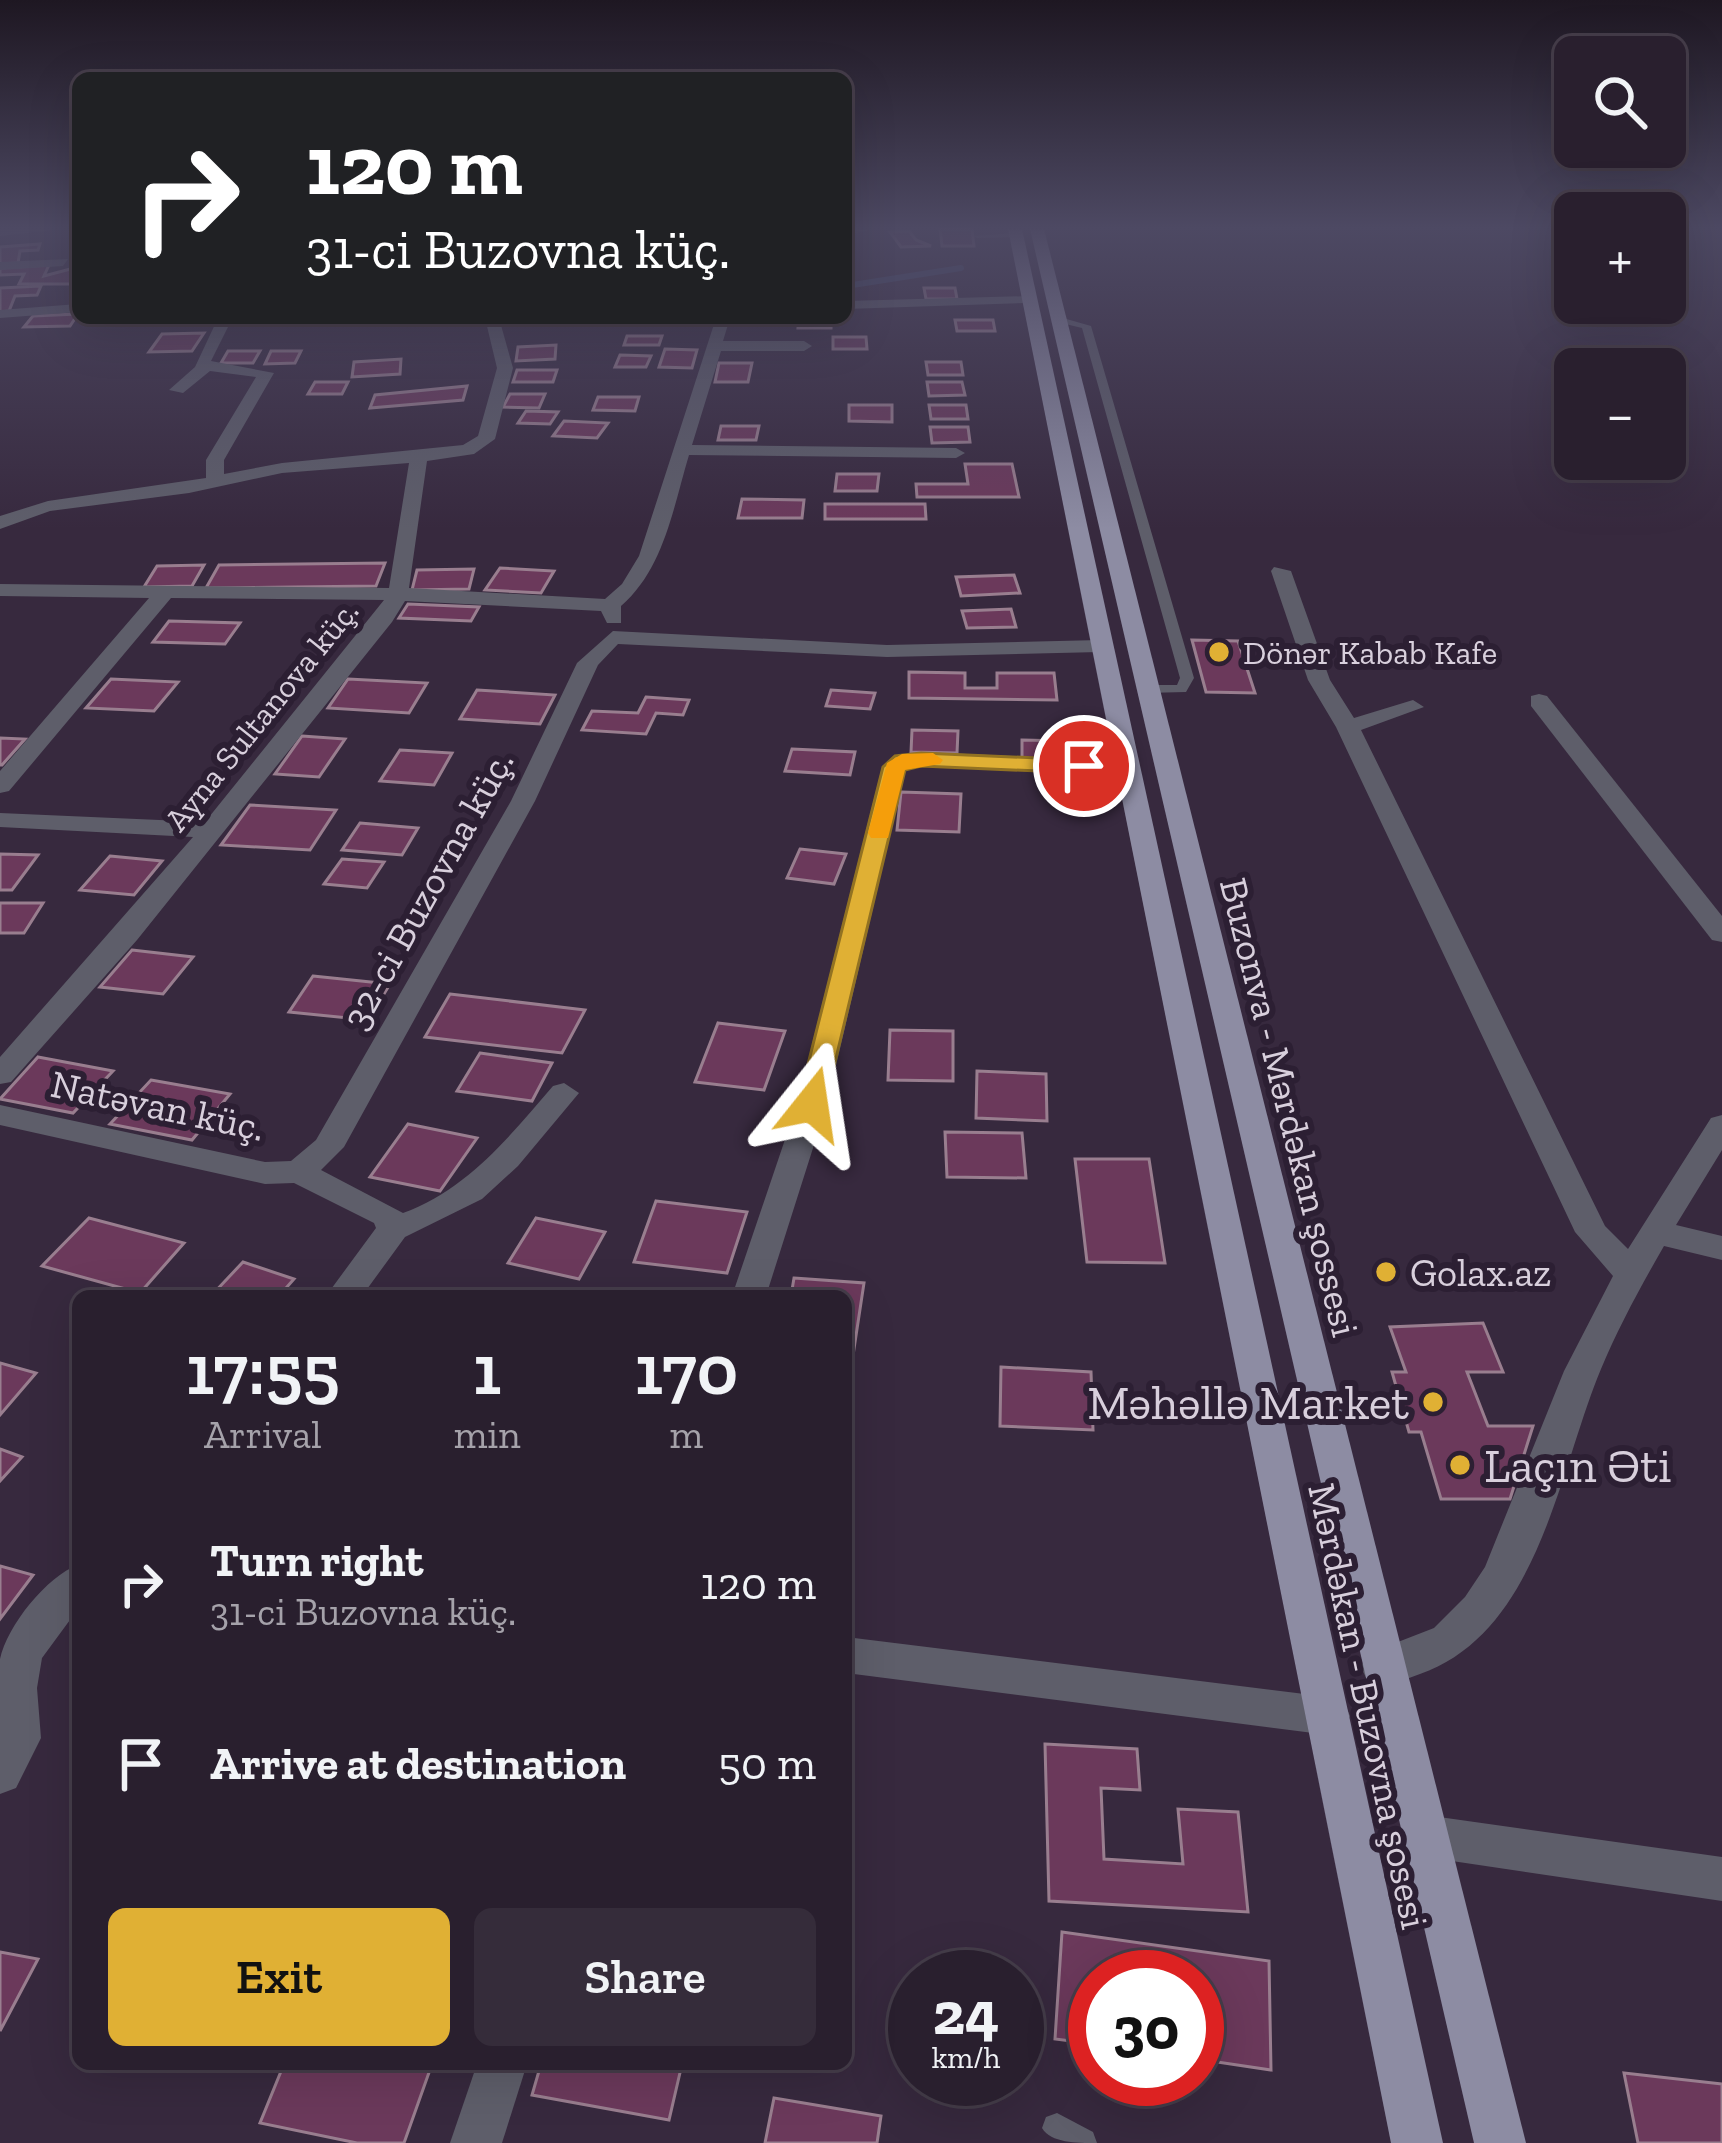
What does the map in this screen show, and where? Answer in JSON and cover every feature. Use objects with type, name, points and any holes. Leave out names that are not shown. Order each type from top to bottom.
[{"type":"main road","name":"Mərdəkan - Buzovna şosesi","points":[[1033,329],[1417,2143]]},
{"type":"main road","name":"Buzonva - Mərdəkan şossesi","points":[[1061,329],[1081,361],[1085,440],[1500,2143]]},
{"type":"street","points":[[205,367],[203,356],[219,329]]},
{"type":"street","points":[[0,523],[21,513],[151,496],[282,468],[468,450],[486,440],[506,368],[495,329]]},
{"type":"street","points":[[0,590],[398,594],[610,605],[630,588],[649,556],[719,329]]},
{"type":"street","points":[[714,346],[804,346]]},
{"type":"street","points":[[177,390],[205,367],[266,374],[214,460],[215,481]]},
{"type":"street","points":[[682,450],[956,453]]},
{"type":"street","name":"Ayna Sultanova küç.","points":[[0,1075],[127,934],[385,618],[398,594],[419,457]]},
{"type":"street","points":[[0,506],[21,513]]},
{"type":"street","points":[[1281,571],[1319,680],[1348,727],[1592,1232],[1630,1274]]},
{"type":"street","points":[[0,786],[163,594]]},
{"type":"street","points":[[610,605],[613,637],[887,651],[1100,646]]},
{"type":"street","name":"32-ci Buzovna küç.","points":[[299,1172],[328,1147],[523,801],[588,663],[613,637]]},
{"type":"street","points":[[1539,701],[1722,934]]},
{"type":"street","points":[[1348,727],[1413,707]]},
{"type":"street","points":[[751,1290],[812,1104],[894,767],[902,760],[921,759],[1126,768]]},
{"type":"street","points":[[0,820],[209,830]]},
{"type":"street","points":[[347,1290],[392,1229],[438,1214],[475,1193],[564,1093]]},
{"type":"street","name":"Natəvan küç.","points":[[0,1115],[236,1169],[299,1172]]},
{"type":"street","points":[[1382,1667],[1423,1657],[1457,1634],[1480,1607],[1504,1565],[1582,1371],[1630,1274],[1722,1125]]},
{"type":"street","points":[[299,1172],[371,1204],[388,1216],[392,1229]]},
{"type":"street","points":[[1654,1232],[1722,1248]]},
{"type":"street","points":[[0,1774],[25,1727],[17,1684],[21,1658],[44,1620],[72,1589]]},
{"type":"street","points":[[852,1656],[1329,1716]]},
{"type":"street","points":[[1425,1836],[1722,1880]]},
{"type":"street","points":[[476,2143],[500,2070]]},
{"type":"lane","points":[[1081,361],[1119,439],[1187,678],[1181,689],[1145,689]]},
{"type":"lane","points":[[1085,440],[1119,439]]},
{"type":"building","points":[[204,333],[192,351],[149,352],[162,334]]},
{"type":"building","points":[[627,336],[662,336],[659,345],[624,345]]},
{"type":"building","points":[[833,337],[866,337],[867,349],[833,349]]},
{"type":"building","points":[[556,345],[555,359],[516,361],[518,347]]},
{"type":"building","points":[[665,349],[697,350],[692,368],[659,367]]},
{"type":"building","points":[[228,351],[260,351],[253,363],[221,363]]},
{"type":"building","points":[[271,351],[301,351],[295,363],[265,364]]},
{"type":"building","points":[[620,355],[651,356],[646,367],[615,367]]},
{"type":"building","points":[[401,359],[400,374],[352,377],[354,362]]},
{"type":"building","points":[[926,362],[961,362],[963,375],[928,375]]},
{"type":"building","points":[[719,363],[752,363],[748,382],[715,382]]},
{"type":"building","points":[[517,370],[557,370],[553,382],[513,382]]},
{"type":"building","points":[[315,382],[348,382],[342,394],[308,394]]},
{"type":"building","points":[[927,382],[962,382],[965,395],[929,396]]},
{"type":"building","points":[[467,386],[463,400],[370,408],[375,395]]},
{"type":"building","points":[[510,394],[545,394],[539,408],[503,407]]},
{"type":"building","points":[[598,397],[639,397],[635,411],[593,410]]},
{"type":"building","points":[[849,405],[892,405],[892,422],[849,421]]},
{"type":"building","points":[[929,405],[966,405],[968,419],[931,419]]},
{"type":"building","points":[[526,411],[558,412],[550,424],[518,423]]},
{"type":"building","points":[[564,421],[608,423],[597,438],[553,436]]},
{"type":"building","points":[[721,426],[759,426],[756,440],[718,440]]},
{"type":"building","points":[[930,427],[968,427],[970,442],[932,443]]},
{"type":"building","points":[[965,464],[1012,464],[1019,497],[917,497],[916,484],[968,484]]},
{"type":"building","points":[[837,474],[879,474],[877,491],[835,491]]},
{"type":"building","points":[[742,499],[804,500],[802,518],[738,518]]},
{"type":"building","points":[[825,504],[925,504],[926,519],[825,519]]},
{"type":"building","points":[[385,563],[376,586],[206,588],[219,565]]},
{"type":"building","points":[[204,565],[192,586],[144,587],[157,566]]},
{"type":"building","points":[[500,568],[554,571],[541,593],[485,590]]},
{"type":"building","points":[[474,569],[469,589],[412,590],[417,570]]},
{"type":"building","points":[[1014,575],[1020,593],[961,596],[956,577]]},
{"type":"building","points":[[408,604],[479,607],[471,621],[399,618]]},
{"type":"building","points":[[1011,609],[1016,627],[967,628],[962,611]]},
{"type":"building","points":[[169,621],[240,623],[225,644],[153,642]]},
{"type":"building","points":[[1192,640],[1238,641],[1255,693],[1206,692]]},
{"type":"building","points":[[909,672],[965,673],[965,688],[997,688],[997,673],[1054,673],[1057,700],[909,698]]},
{"type":"building","points":[[111,679],[178,682],[154,711],[86,708]]},
{"type":"building","points":[[348,679],[427,683],[409,713],[328,708]]},
{"type":"building","points":[[477,690],[555,695],[540,724],[460,719]]},
{"type":"building","points":[[831,690],[875,693],[870,709],[826,706]]},
{"type":"building","points":[[646,697],[689,700],[683,715],[656,713],[646,734],[582,730],[592,711],[638,713]]},
{"type":"building","points":[[912,730],[958,731],[957,753],[911,752]]},
{"type":"building","points":[[302,736],[345,739],[319,777],[275,774]]},
{"type":"building","points":[[0,738],[25,739],[2,765],[0,765]]},
{"type":"building","points":[[1022,740],[1065,741],[1066,761],[1022,759]]},
{"type":"building","points":[[792,749],[855,752],[850,775],[785,771]]},
{"type":"building","points":[[400,750],[452,753],[434,785],[380,781]]},
{"type":"building","points":[[901,792],[961,794],[959,832],[897,830]]},
{"type":"building","points":[[250,805],[336,810],[310,850],[221,845]]},
{"type":"building","points":[[360,823],[418,828],[402,855],[342,850]]},
{"type":"building","points":[[800,849],[846,854],[834,884],[787,878]]},
{"type":"building","points":[[0,854],[38,855],[12,890],[0,890]]},
{"type":"building","points":[[110,856],[162,861],[134,895],[80,890]]},
{"type":"building","points":[[342,859],[384,862],[367,888],[324,884]]},
{"type":"building","points":[[0,903],[43,903],[24,933],[0,933]]},
{"type":"building","points":[[132,950],[193,957],[163,994],[100,987]]},
{"type":"building","points":[[313,976],[390,984],[368,1020],[289,1012]]},
{"type":"building","points":[[450,994],[585,1010],[562,1053],[425,1037]]},
{"type":"building","points":[[718,1023],[785,1031],[764,1090],[695,1082]]},
{"type":"building","points":[[890,1030],[953,1031],[953,1081],[888,1080]]},
{"type":"building","points":[[480,1053],[552,1063],[532,1101],[457,1091]]},
{"type":"building","points":[[38,1057],[113,1071],[73,1113],[0,1099]]},
{"type":"building","points":[[977,1071],[1046,1074],[1047,1121],[976,1118]]},
{"type":"building","points":[[151,1080],[230,1094],[192,1140],[110,1124]]},
{"type":"building","points":[[408,1124],[477,1138],[440,1191],[370,1177]]},
{"type":"building","points":[[945,1132],[1022,1133],[1026,1178],[947,1177]]},
{"type":"building","points":[[1075,1159],[1149,1159],[1165,1263],[1087,1262]]},
{"type":"building","points":[[656,1201],[747,1212],[727,1273],[634,1262]]},
{"type":"building","points":[[89,1218],[184,1243],[143,1290],[42,1266]]},
{"type":"building","points":[[536,1218],[605,1232],[579,1279],[508,1263]]},
{"type":"building","points":[[243,1262],[294,1279],[284,1290],[217,1290]]},
{"type":"building","points":[[794,1278],[864,1283],[852,1362],[852,1290],[792,1290]]},
{"type":"building","points":[[1483,1323],[1503,1372],[1467,1372],[1488,1426],[1533,1426],[1510,1499],[1441,1499],[1421,1432],[1409,1432],[1392,1372],[1406,1372],[1390,1327]]},
{"type":"building","points":[[0,1363],[36,1373],[0,1415]]},
{"type":"building","points":[[1001,1367],[1091,1372],[1093,1430],[1000,1426]]},
{"type":"building","points":[[0,1449],[22,1457],[0,1481]]},
{"type":"building","points":[[0,1566],[33,1575],[0,1619]]},
{"type":"building","points":[[1045,1744],[1137,1749],[1140,1790],[1101,1788],[1104,1859],[1183,1864],[1178,1809],[1238,1812],[1248,1912],[1049,1901]]},
{"type":"building","points":[[1062,1932],[1190,1950],[1068,1950],[1068,2041],[1055,2039]]},
{"type":"building","points":[[0,1952],[38,1959],[0,2031]]},
{"type":"building","points":[[1224,1955],[1269,1961],[1271,2070],[1224,2063]]},
{"type":"building","points":[[282,2070],[430,2070],[404,2143],[357,2143],[260,2123]]},
{"type":"building","points":[[539,2070],[681,2070],[669,2120],[532,2095]]},
{"type":"building","points":[[1624,2073],[1722,2084],[1722,2143],[1638,2143]]},
{"type":"building","points":[[774,2098],[881,2116],[877,2143],[765,2143]]},
{"type":"slow traffic","points":[[879,833],[894,767],[902,760],[933,760]]},
{"type":"place","name":"Dönər Kabab Kafe","points":[[1219,652]]},
{"type":"place","name":"Golax.az","points":[[1386,1272]]},
{"type":"place","name":"Məhəllə Market","points":[[1433,1402]]},
{"type":"place","name":"Laçın Əti","points":[[1460,1465]]},
{"type":"route","points":[[812,1104],[894,767],[902,760],[921,759],[1084,766]]}]
